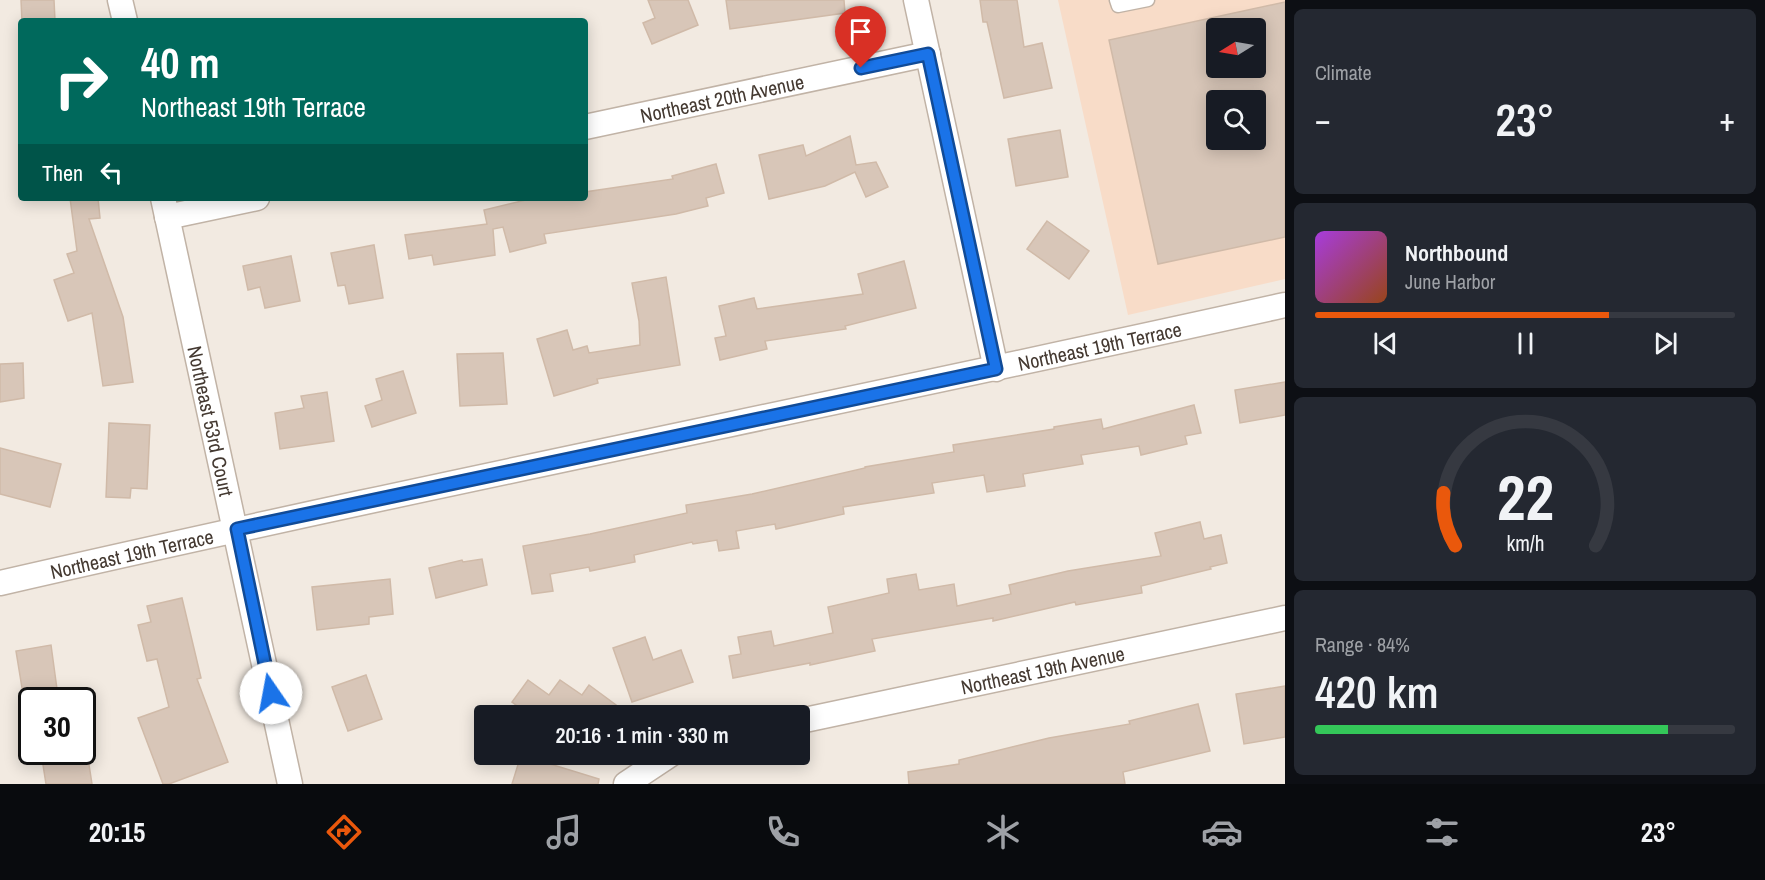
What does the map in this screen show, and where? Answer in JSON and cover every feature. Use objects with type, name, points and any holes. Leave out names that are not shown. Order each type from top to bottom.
[{"type":"street","points":[[120,0],[124,18]]},
{"type":"street","points":[[916,0],[996,369]]},
{"type":"street","name":"Northeast 20th Avenue","points":[[588,127],[928,54]]},
{"type":"street","points":[[165,207],[226,201]]},
{"type":"street","name":"Northeast 53rd Court","points":[[165,207],[291,784]]},
{"type":"street","name":"Northeast 19th Terrace","points":[[0,583],[237,529],[996,369],[1285,305]]},
{"type":"street","name":"Northeast 19th Avenue","points":[[810,719],[1285,618]]},
{"type":"street","points":[[626,784],[654,765]]},
{"type":"lane","points":[[1116,0],[1118,6],[1148,0]]},
{"type":"shaded area","points":[[1058,0],[1285,0],[1285,279],[1128,315]]},
{"type":"building","points":[[21,0],[54,0],[55,18],[22,18]]},
{"type":"building","points":[[648,0],[688,0],[698,25],[652,44],[643,23],[655,18]]},
{"type":"building","points":[[726,0],[844,0],[845,13],[730,29]]},
{"type":"building","points":[[980,0],[1017,0],[1024,47],[1042,43],[1052,88],[1004,98],[987,22],[983,22]]},
{"type":"building","points":[[1285,2],[1285,237],[1158,264],[1109,40],[1206,19],[1206,78],[1266,78],[1266,18],[1211,18]]},
{"type":"building","points":[[1060,130],[1068,177],[1016,186],[1008,139]]},
{"type":"building","points":[[850,136],[856,165],[876,162],[888,187],[866,197],[855,172],[825,186],[769,199],[759,155],[803,145],[806,156]]},
{"type":"building","points":[[716,164],[724,193],[706,198],[708,206],[676,214],[544,234],[546,243],[510,252],[503,227],[493,229],[495,255],[434,265],[432,255],[409,259],[405,235],[487,224],[484,210],[522,201],[588,201],[588,192],[673,179],[672,176]]},
{"type":"building","points":[[70,201],[98,201],[100,218],[89,219],[123,317],[133,382],[103,386],[92,313],[68,321],[54,280],[74,273],[67,254],[77,251]]},
{"type":"building","points":[[1047,221],[1089,251],[1069,279],[1027,249]]},
{"type":"building","points":[[374,245],[383,298],[349,304],[345,285],[338,286],[331,253]]},
{"type":"building","points":[[291,256],[300,301],[265,308],[260,287],[248,290],[243,266]]},
{"type":"building","points":[[904,261],[916,308],[845,326],[846,329],[765,341],[767,349],[720,360],[715,338],[726,336],[719,306],[754,298],[757,309],[863,294],[858,274]]},
{"type":"building","points":[[666,277],[680,365],[597,379],[598,383],[554,396],[537,339],[567,330],[573,350],[587,346],[589,353],[640,345],[639,321],[632,283]]},
{"type":"building","points":[[503,353],[507,404],[460,406],[457,354]]},
{"type":"building","points":[[23,363],[24,398],[0,402],[0,364]]},
{"type":"building","points":[[403,371],[416,413],[372,427],[365,406],[382,400],[376,379]]},
{"type":"building","points":[[1285,382],[1285,415],[1240,423],[1235,390]]},
{"type":"building","points":[[327,392],[334,441],[280,449],[275,413],[304,408],[301,396]]},
{"type":"building","points":[[1194,405],[1201,433],[1185,436],[1187,444],[1141,455],[1139,446],[1081,455],[1083,464],[1023,474],[1025,486],[987,492],[984,475],[932,483],[934,493],[843,507],[844,514],[776,529],[775,524],[736,531],[739,548],[719,551],[717,540],[693,544],[692,542],[634,555],[635,562],[590,571],[589,567],[550,574],[553,591],[532,594],[523,546],[687,513],[686,505],[752,494],[865,467],[954,452],[953,445],[1101,419],[1103,429]]},
{"type":"building","points":[[109,423],[150,425],[147,489],[131,488],[130,498],[106,497]]},
{"type":"building","points":[[0,448],[61,464],[50,507],[0,494]]},
{"type":"building","points":[[1200,522],[1204,539],[1221,535],[1227,563],[1141,586],[1142,593],[1076,605],[1075,602],[993,621],[993,618],[872,639],[875,651],[733,678],[729,656],[741,654],[738,637],[771,631],[774,646],[833,633],[828,607],[889,593],[887,579],[916,574],[919,590],[954,584],[957,606],[1011,594],[1009,585],[1068,571],[1161,556],[1155,533]]},
{"type":"building","points":[[482,559],[487,585],[436,598],[429,568],[462,560],[463,562]]},
{"type":"building","points":[[390,579],[393,614],[369,617],[369,624],[317,630],[312,587]]},
{"type":"building","points":[[182,598],[201,678],[197,679],[228,762],[169,784],[163,784],[138,718],[169,707],[157,659],[147,661],[138,625],[151,622],[147,606]]},
{"type":"building","points":[[645,637],[653,660],[681,650],[693,682],[632,702],[613,648]]},
{"type":"building","points":[[51,645],[57,687],[22,687],[16,651]]},
{"type":"building","points":[[366,675],[382,719],[348,731],[332,687]]},
{"type":"building","points":[[528,680],[549,695],[560,680],[582,695],[589,685],[616,705],[516,705],[512,702]]},
{"type":"building","points":[[1285,686],[1285,737],[1244,744],[1236,694]]},
{"type":"building","points":[[1198,704],[1210,751],[1123,772],[1125,784],[909,784],[908,772],[959,764],[959,760],[1049,738],[1130,724],[1129,721]]},
{"type":"building","points":[[43,765],[89,765],[92,784],[46,784]]},
{"type":"building","points":[[518,765],[554,765],[599,779],[598,784],[512,784]]},
{"type":"route","points":[[271,693],[237,529],[996,369],[928,54],[861,68]]}]
